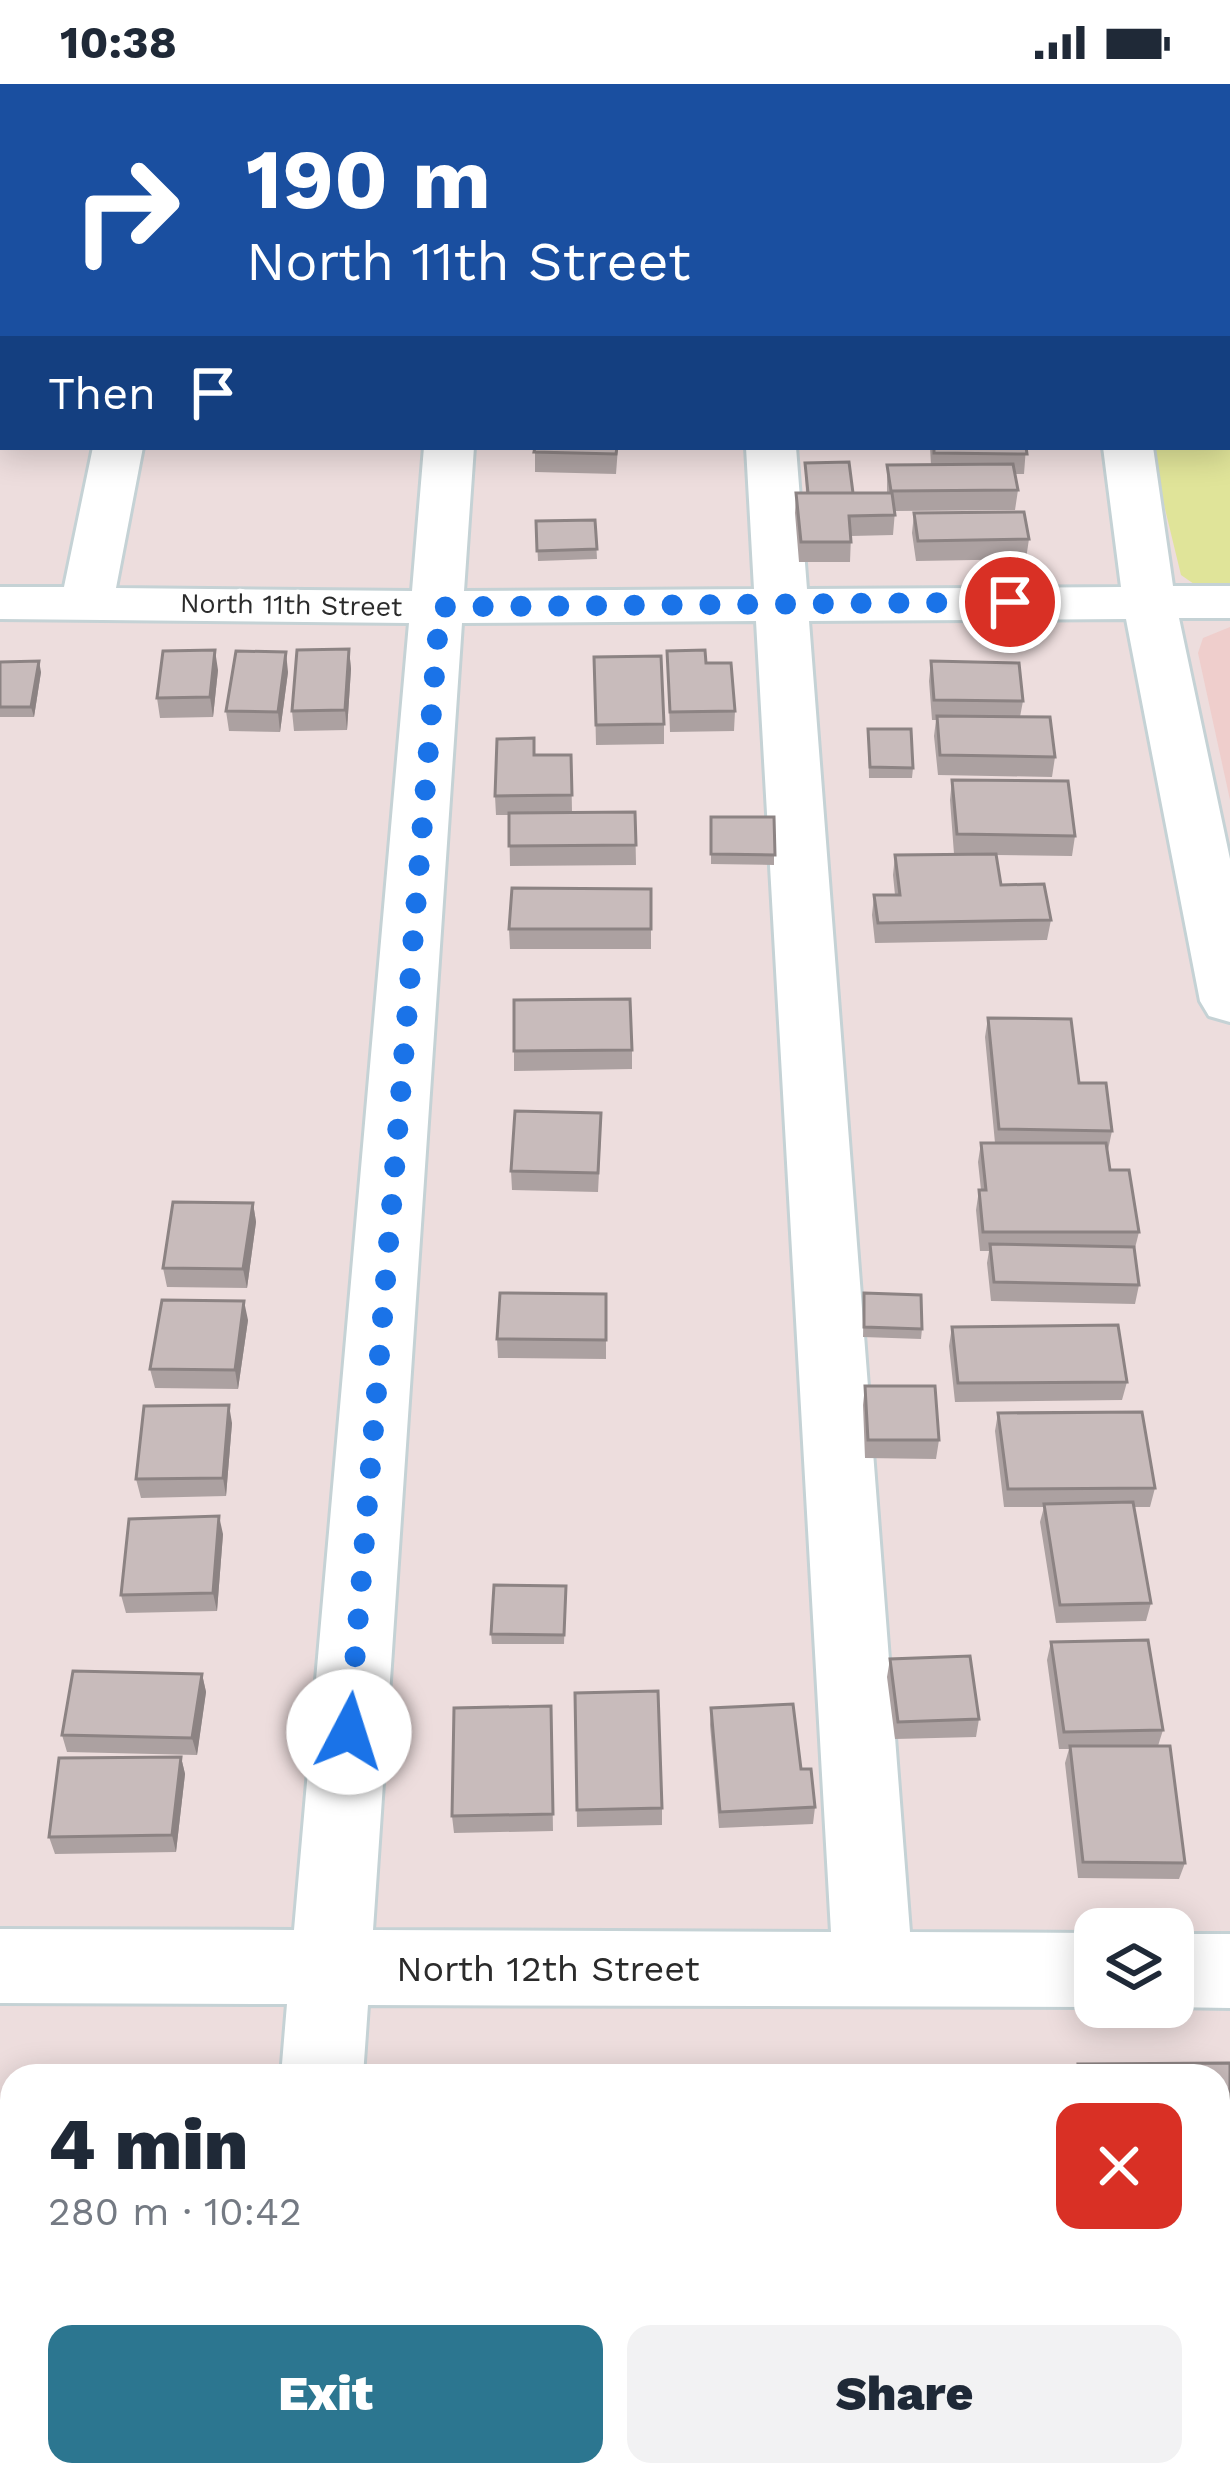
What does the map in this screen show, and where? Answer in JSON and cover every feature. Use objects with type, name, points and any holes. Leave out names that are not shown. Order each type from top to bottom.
[{"type":"street","points":[[86,602],[117,450]]},
{"type":"street","points":[[323,2064],[449,450]]},
{"type":"street","points":[[771,450],[873,1969]]},
{"type":"street","points":[[1100,450],[1149,602]]},
{"type":"street","points":[[1128,450],[1149,602],[1230,1001]]},
{"type":"street","name":"North 11th Street","points":[[0,603],[440,607],[1230,602]]},
{"type":"street","name":"North 12th Street","points":[[0,1966],[1074,1970]]},
{"type":"street","points":[[1194,1970],[1230,1971]]},
{"type":"shaded area","points":[[1230,627],[1230,800],[1198,653],[1203,638]]},
{"type":"green space","points":[[1151,450],[1230,450],[1230,590],[1194,584],[1181,575]]},
{"type":"building","points":[[534,450],[617,450],[616,454]]},
{"type":"building","points":[[1026,450],[1027,454],[934,453]]},
{"type":"building","points":[[849,462],[853,493],[808,493],[805,463]]},
{"type":"building","points":[[1013,464],[1018,490],[891,491],[887,465]]},
{"type":"building","points":[[796,493],[892,493],[895,515],[849,516],[851,542],[801,542]]},
{"type":"building","points":[[1024,512],[1029,539],[918,541],[914,513]]},
{"type":"building","points":[[595,520],[597,549],[537,551],[536,521]]},
{"type":"building","points":[[349,649],[345,710],[292,711],[297,650]]},
{"type":"building","points":[[215,650],[210,697],[157,698],[163,651]]},
{"type":"building","points":[[705,650],[706,663],[731,663],[735,711],[670,712],[667,651]]},
{"type":"building","points":[[236,651],[286,652],[278,712],[226,711]]},
{"type":"building","points":[[661,656],[664,724],[596,725],[594,657]]},
{"type":"building","points":[[39,661],[31,707],[0,707],[0,662]]},
{"type":"building","points":[[931,661],[1019,663],[1023,701],[934,700]]},
{"type":"building","points":[[937,716],[1050,717],[1055,757],[940,755]]},
{"type":"building","points":[[868,729],[911,729],[913,768],[870,767]]},
{"type":"building","points":[[534,738],[534,755],[571,755],[572,795],[495,796],[497,739]]},
{"type":"building","points":[[952,780],[1068,781],[1075,836],[957,834]]},
{"type":"building","points":[[635,812],[636,845],[509,846],[509,813]]},
{"type":"building","points":[[711,817],[774,817],[775,855],[711,854]]},
{"type":"building","points":[[996,854],[1001,885],[1044,884],[1051,920],[878,923],[874,895],[900,895],[895,855]]},
{"type":"building","points":[[512,888],[651,889],[651,929],[509,929]]},
{"type":"building","points":[[630,999],[632,1050],[514,1051],[514,1000]]},
{"type":"building","points":[[988,1018],[1071,1019],[1079,1083],[1106,1083],[1112,1131],[999,1129]]},
{"type":"building","points":[[515,1111],[601,1113],[598,1173],[511,1171]]},
{"type":"building","points":[[981,1143],[1106,1143],[1110,1170],[1129,1170],[1139,1232],[983,1232],[979,1190],[986,1190]]},
{"type":"building","points":[[173,1202],[253,1203],[243,1269],[163,1268]]},
{"type":"building","points":[[990,1244],[1134,1247],[1139,1285],[994,1282]]},
{"type":"building","points":[[500,1293],[606,1294],[606,1340],[497,1339]]},
{"type":"building","points":[[864,1293],[921,1295],[922,1329],[864,1327]]},
{"type":"building","points":[[162,1300],[244,1301],[235,1370],[150,1369]]},
{"type":"building","points":[[1118,1325],[1127,1382],[958,1383],[952,1327]]},
{"type":"building","points":[[865,1386],[935,1386],[939,1440],[868,1440]]},
{"type":"building","points":[[229,1405],[223,1478],[136,1479],[144,1406]]},
{"type":"building","points":[[1142,1412],[1155,1488],[1008,1489],[998,1413]]},
{"type":"building","points":[[1133,1502],[1151,1603],[1060,1605],[1044,1504]]},
{"type":"building","points":[[219,1516],[213,1593],[121,1595],[129,1519]]},
{"type":"building","points":[[494,1585],[566,1586],[564,1635],[491,1634]]},
{"type":"building","points":[[1148,1640],[1163,1730],[1064,1732],[1051,1642]]},
{"type":"building","points":[[970,1656],[979,1719],[898,1722],[890,1659]]},
{"type":"building","points":[[73,1671],[202,1674],[192,1738],[62,1735]]},
{"type":"building","points":[[658,1691],[662,1808],[577,1810],[575,1693]]},
{"type":"building","points":[[793,1704],[801,1769],[811,1769],[815,1807],[720,1812],[711,1708]]},
{"type":"building","points":[[551,1706],[553,1814],[452,1816],[454,1708]]},
{"type":"building","points":[[1070,1746],[1170,1746],[1185,1863],[1083,1862]]},
{"type":"building","points":[[181,1757],[172,1835],[49,1837],[59,1758]]},
{"type":"route","points":[[349,1732],[440,607],[1010,602]]}]
